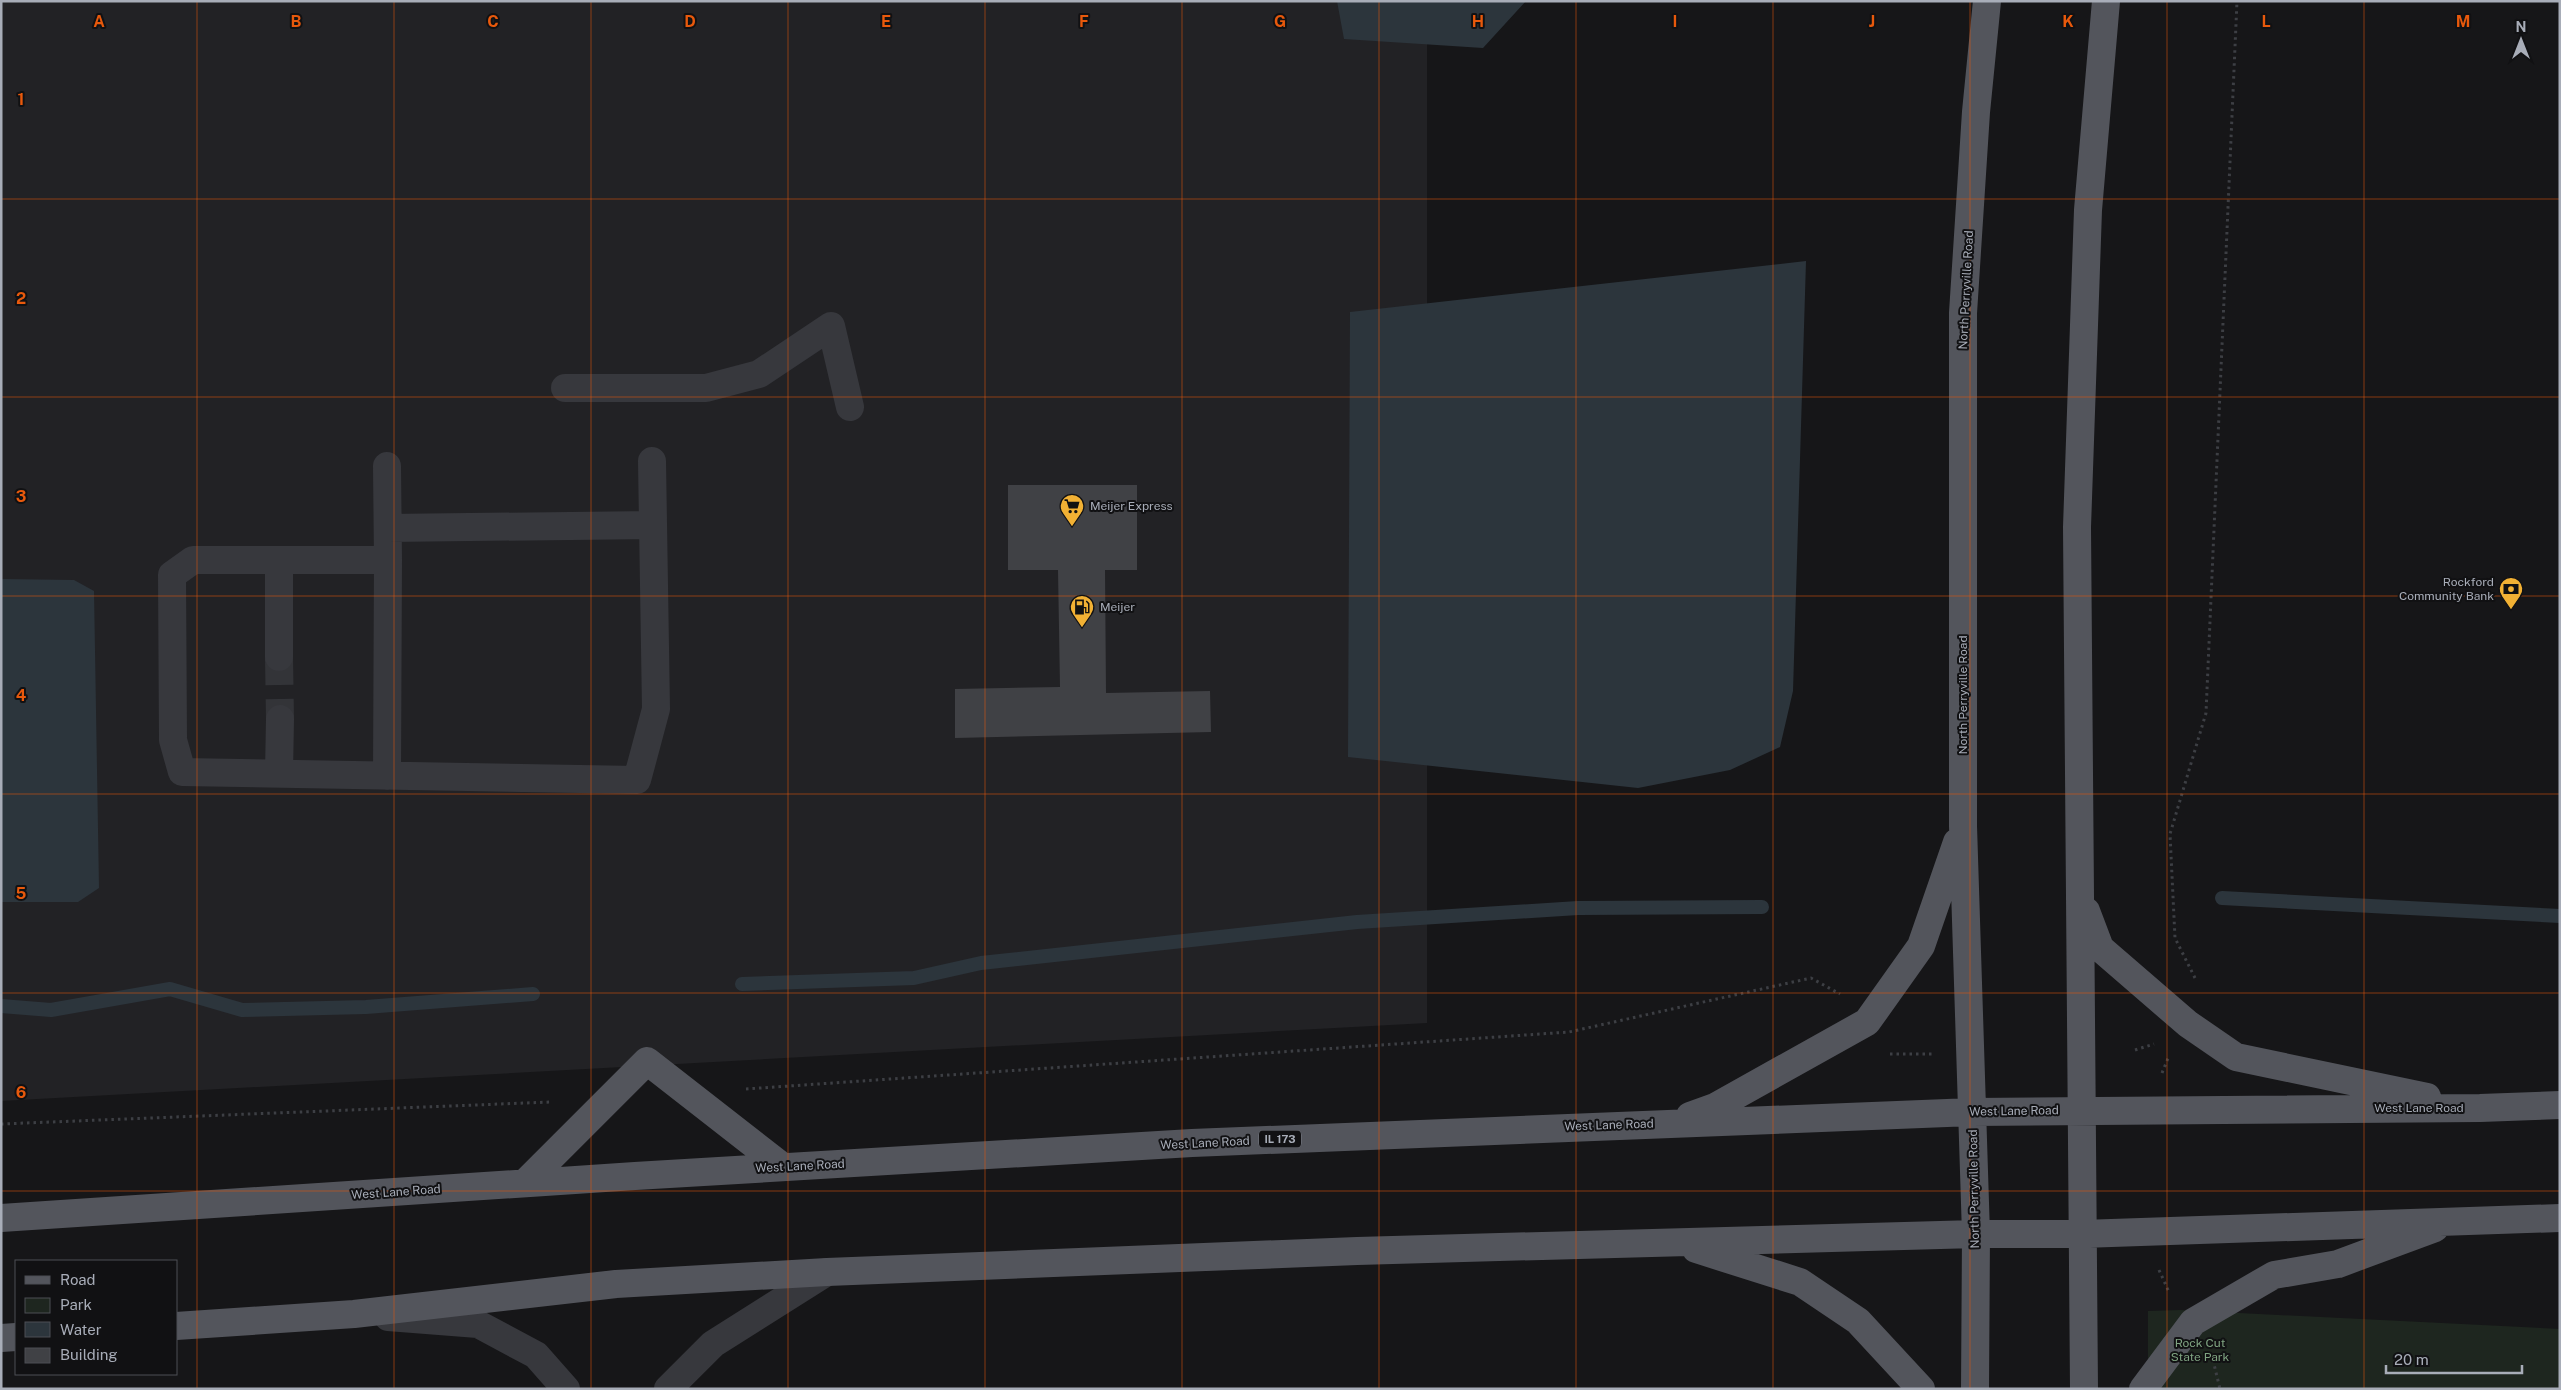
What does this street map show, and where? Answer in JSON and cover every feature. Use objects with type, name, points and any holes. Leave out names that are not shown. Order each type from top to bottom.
[{"type":"main road","name":"North Perryville Road","points":[[1975,1389],[1976,1234],[1963,826],[1963,314],[1976,112],[1987,1]]},
{"type":"main road","points":[[2084,1389],[2077,527],[2088,210],[2106,1]]},
{"type":"main road","points":[[1673,1122],[1715,1107],[1867,1022],[1921,946],[1963,826]]},
{"type":"main road","points":[[2079,892],[2100,948],[2188,1024],[2236,1057],[2480,1108]]},
{"type":"main road","points":[[525,1183],[647,1061],[783,1167]]},
{"type":"main road","name":"West Lane Road","points":[[1,1218],[525,1183],[1202,1142],[1673,1122],[1972,1112],[2480,1108],[2560,1105]]},
{"type":"main road","points":[[178,1326],[354,1314],[616,1284],[827,1272],[1357,1250],[1976,1234],[2082,1234],[2560,1218]]},
{"type":"main road","points":[[2143,1389],[2193,1322],[2274,1275],[2338,1264],[2460,1220]]},
{"type":"main road","points":[[1675,1242],[1800,1282],[1858,1321],[1921,1389]]},
{"type":"main road","points":[[1,1338],[15,1336]]},
{"type":"lane","points":[[565,388],[706,388],[759,374],[832,326],[850,407]]},
{"type":"lane","points":[[388,560],[193,560],[172,575],[172,740],[182,772],[637,780],[656,709],[652,461]]},
{"type":"lane","points":[[387,466],[387,776]]},
{"type":"lane","points":[[388,528],[653,525]]},
{"type":"lane","points":[[279,561],[279,657]]},
{"type":"lane","points":[[279,773],[280,720]]},
{"type":"lane","points":[[668,1389],[713,1344],[827,1272]]},
{"type":"lane","points":[[354,1314],[478,1324],[536,1355],[566,1389]]},
{"type":"path","points":[[2188,1024],[2207,1000],[2175,938],[2170,834],[2206,713],[2237,1]]},
{"type":"path","points":[[688,1093],[1569,1032],[1811,978],[1848,998]]},
{"type":"path","points":[[1884,1047],[1889,1054],[1938,1054]]},
{"type":"path","points":[[1,1124],[610,1098]]},
{"type":"path","points":[[2210,1350],[2220,1389]]},
{"type":"shaded area","points":[[1,1],[1427,1],[1427,1023],[1,1101]]},
{"type":"green space","name":"Rock Cut State Park","points":[[2180,1310],[2560,1329],[2560,1389],[2148,1389],[2148,1311]]},
{"type":"water","points":[[1337,1],[1526,1],[1483,48],[1344,39]]},
{"type":"water","points":[[1806,261],[1793,691],[1780,747],[1730,770],[1638,788],[1348,757],[1350,312]]},
{"type":"water","points":[[1,579],[74,580],[94,591],[99,888],[78,902],[1,902]]},
{"type":"building","name":"Meijer","points":[[1008,485],[1137,485],[1137,570],[1105,570],[1106,693],[1210,691],[1211,732],[955,738],[955,689],[1060,687],[1058,570],[1008,570]]},
{"type":"waterway","points":[[2222,898],[2560,916]]},
{"type":"waterway","points":[[742,984],[914,978],[981,963],[1357,922],[1578,908],[1762,907]]},
{"type":"waterway","points":[[1,1006],[51,1010],[170,989],[242,1010],[366,1007],[533,994]]},
{"type":"tunnel","points":[[279,657],[280,719]]},
{"type":"place","name":"Meijer Express","points":[[1072,527]]},
{"type":"place","name":"Rockford Community Bank","points":[[2511,610]]},
{"type":"place","name":"Meijer","points":[[1082,628]]}]
